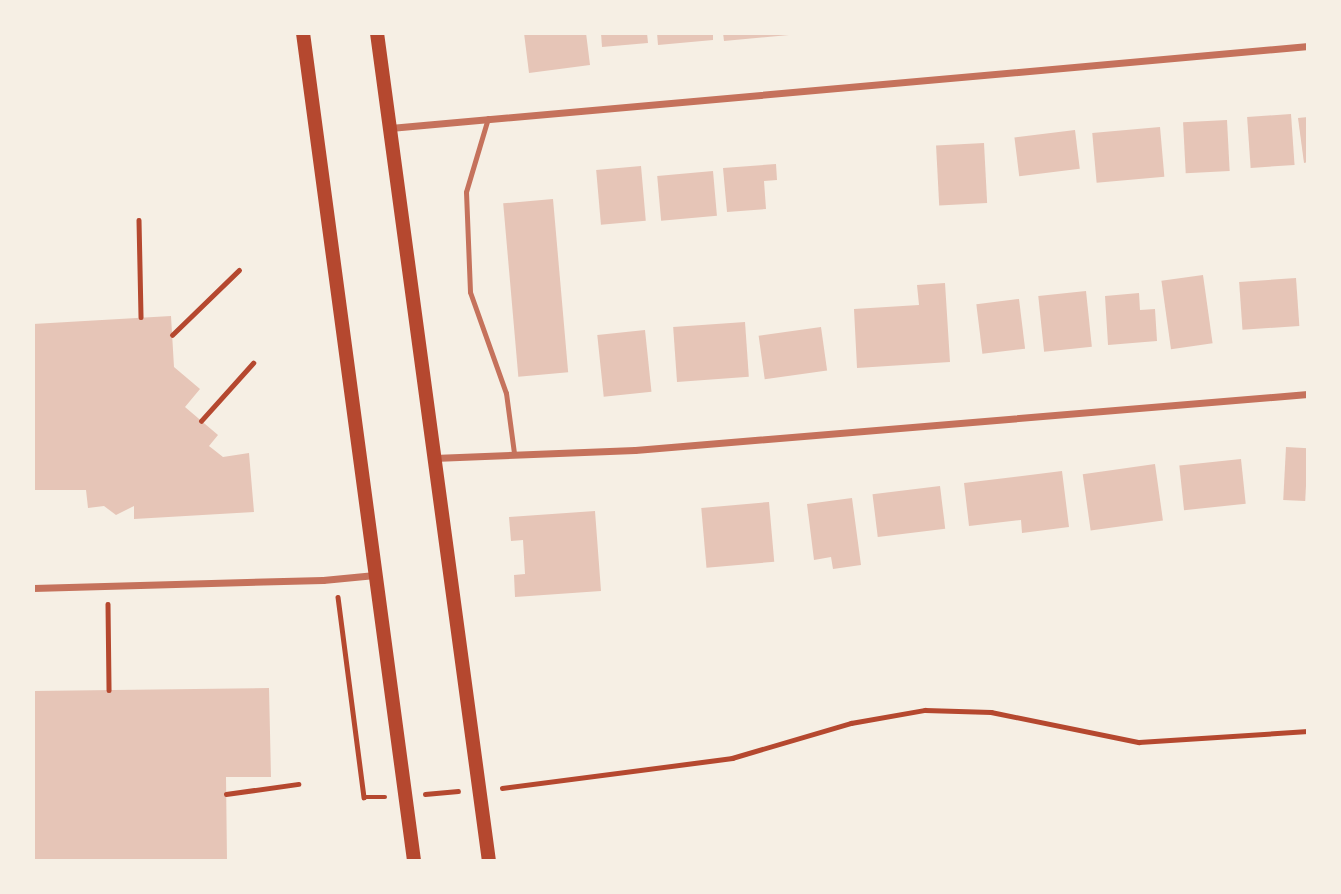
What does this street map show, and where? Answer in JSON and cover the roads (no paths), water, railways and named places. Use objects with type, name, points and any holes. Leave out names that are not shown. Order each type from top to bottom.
[{"type":"main road","points":[[303,33],[414,861]]},
{"type":"main road","points":[[377,33],[489,861]]},
{"type":"street","points":[[390,128],[1308,47]]},
{"type":"street","points":[[434,458],[635,450],[1308,394]]},
{"type":"street","points":[[33,588],[323,580],[376,574]]},
{"type":"lane","points":[[488,118],[466,192],[470,292],[506,393],[514,453]]}]
